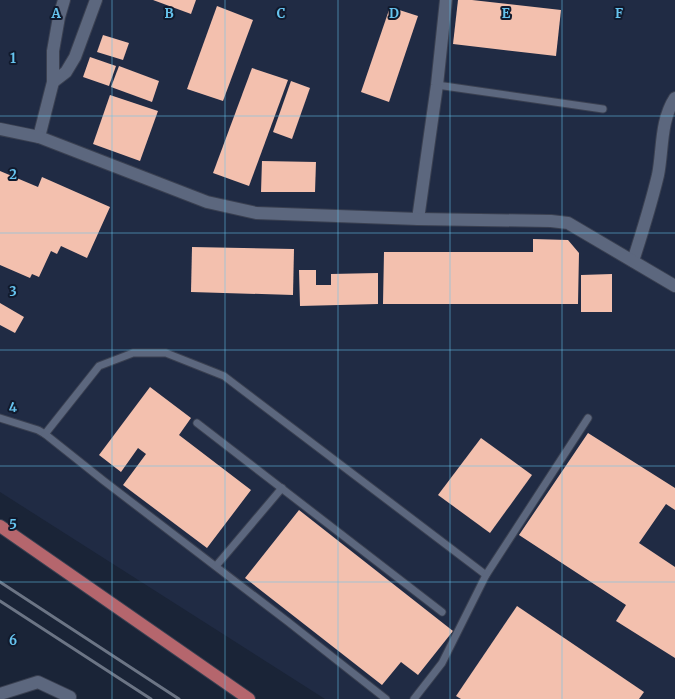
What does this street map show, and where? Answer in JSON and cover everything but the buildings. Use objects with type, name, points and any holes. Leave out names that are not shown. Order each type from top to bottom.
[{"type":"main road","points":[[0,526],[249,699]]},
{"type":"street","points":[[39,137],[53,82],[54,51],[59,17],[64,0]]},
{"type":"street","points":[[53,82],[66,72],[75,57],[96,0]]},
{"type":"street","points":[[418,219],[437,85],[446,0]]},
{"type":"street","points":[[633,261],[658,174],[663,130],[675,98]]},
{"type":"street","points":[[0,129],[39,137],[207,202],[256,213],[418,219],[551,221],[568,223],[675,286]]},
{"type":"street","points":[[0,694],[38,682],[70,697]]},
{"type":"lane","points":[[437,85],[603,109]]},
{"type":"lane","points":[[45,434],[99,366],[132,353],[166,353],[224,376],[486,575]]},
{"type":"lane","points":[[0,418],[38,430],[45,434],[386,699]]},
{"type":"lane","points":[[414,699],[442,663],[486,575],[588,418]]},
{"type":"lane","points":[[197,423],[442,612]]},
{"type":"lane","points":[[216,566],[282,488]]},
{"type":"shaded area","points":[[0,0],[675,0],[675,699],[325,699],[0,492]]},
{"type":"railway","points":[[0,582],[179,699]]},
{"type":"railway","points":[[0,601],[151,699]]}]
